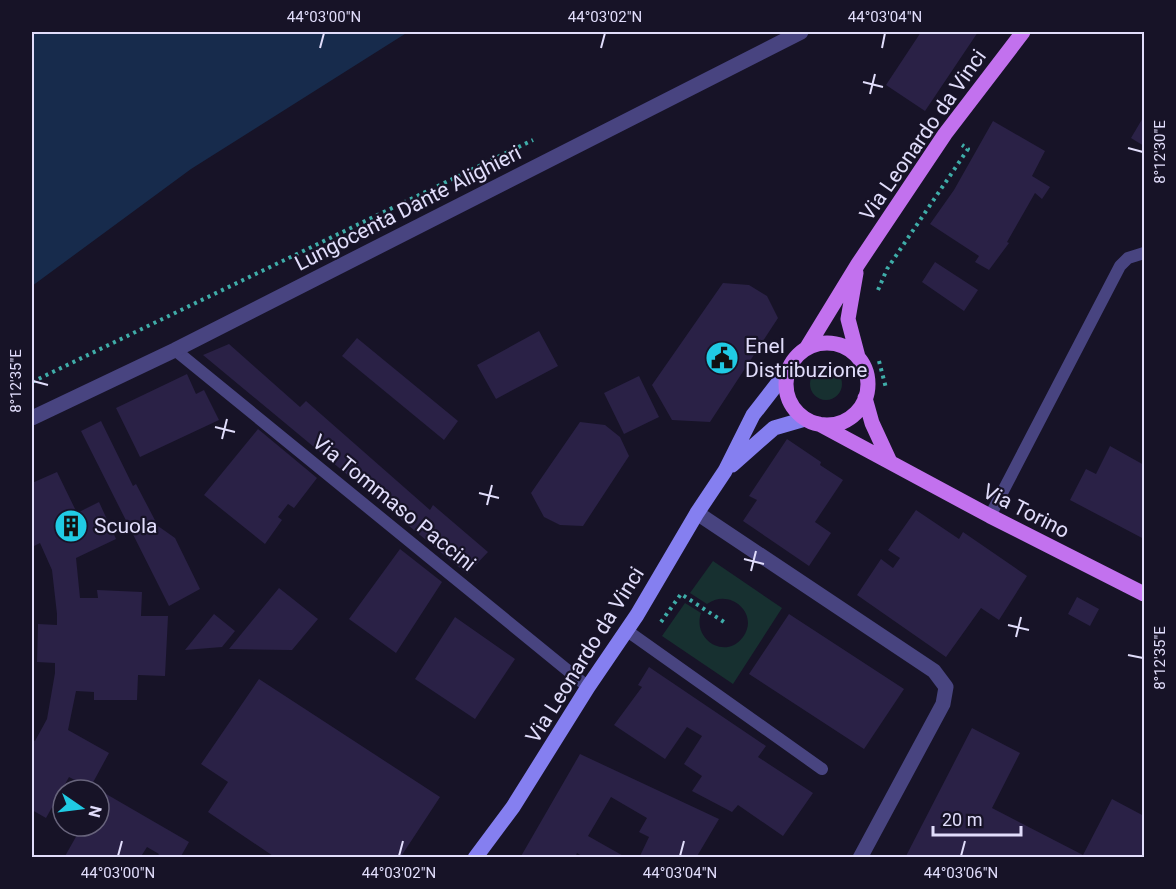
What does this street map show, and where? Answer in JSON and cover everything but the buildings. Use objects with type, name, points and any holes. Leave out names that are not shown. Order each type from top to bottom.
[{"type":"main road","name":"Via Leonardo da Vinci","points":[[806,349],[858,264],[945,134],[1023,32]]},
{"type":"main road","name":"Via Leonardo da Vinci","points":[[858,264],[848,319],[858,357]]},
{"type":"main road","points":[[828,343],[839,345],[858,357],[865,370],[868,383],[865,398],[860,408],[852,416],[831,425],[812,422],[795,410],[788,398],[785,384],[788,370],[795,358],[816,344],[828,343]]},
{"type":"main road","name":"Via Leonardo da Vinci","points":[[475,858],[513,807],[588,687],[637,615],[696,513],[725,471],[753,415],[788,370]]},
{"type":"main road","points":[[865,398],[872,423],[890,462]]},
{"type":"main road","name":"Via Leonardo da Vinci","points":[[725,471],[774,428],[812,422]]},
{"type":"main road","name":"Via Torino","points":[[812,422],[1144,594]]},
{"type":"street","name":"Lungocenta Dante Alighieri","points":[[32,418],[175,350],[801,32]]},
{"type":"street","points":[[696,513],[934,671],[946,687],[943,704],[860,858]]},
{"type":"lane","points":[[990,516],[1120,266],[1128,258],[1144,253]]},
{"type":"lane","name":"Via Tommaso Paccini","points":[[175,350],[588,687]]},
{"type":"lane","points":[[626,630],[822,769]]},
{"type":"path","points":[[878,291],[887,269],[968,149],[945,134]]},
{"type":"path","points":[[32,382],[533,140]]},
{"type":"path","points":[[877,356],[881,364],[887,396]]},
{"type":"path","points":[[637,615],[658,628],[681,594],[724,622]]},
{"type":"green space","points":[[826,368],[838,372],[842,384],[838,396],[826,400],[814,396],[810,384],[814,372]]},
{"type":"green space","points":[[713,561],[782,608],[733,684],[662,636],[685,603],[701,613],[699,622],[701,631],[712,644],[728,647],[736,644],[743,637],[748,620],[740,606],[725,599],[707,604],[690,593]]},
{"type":"water","points":[[32,32],[408,32],[191,169],[32,286]]},
{"type":"place","name":"Enel Distribuzione","points":[[722,358]]},
{"type":"place","name":"Scuola","points":[[71,526]]}]
